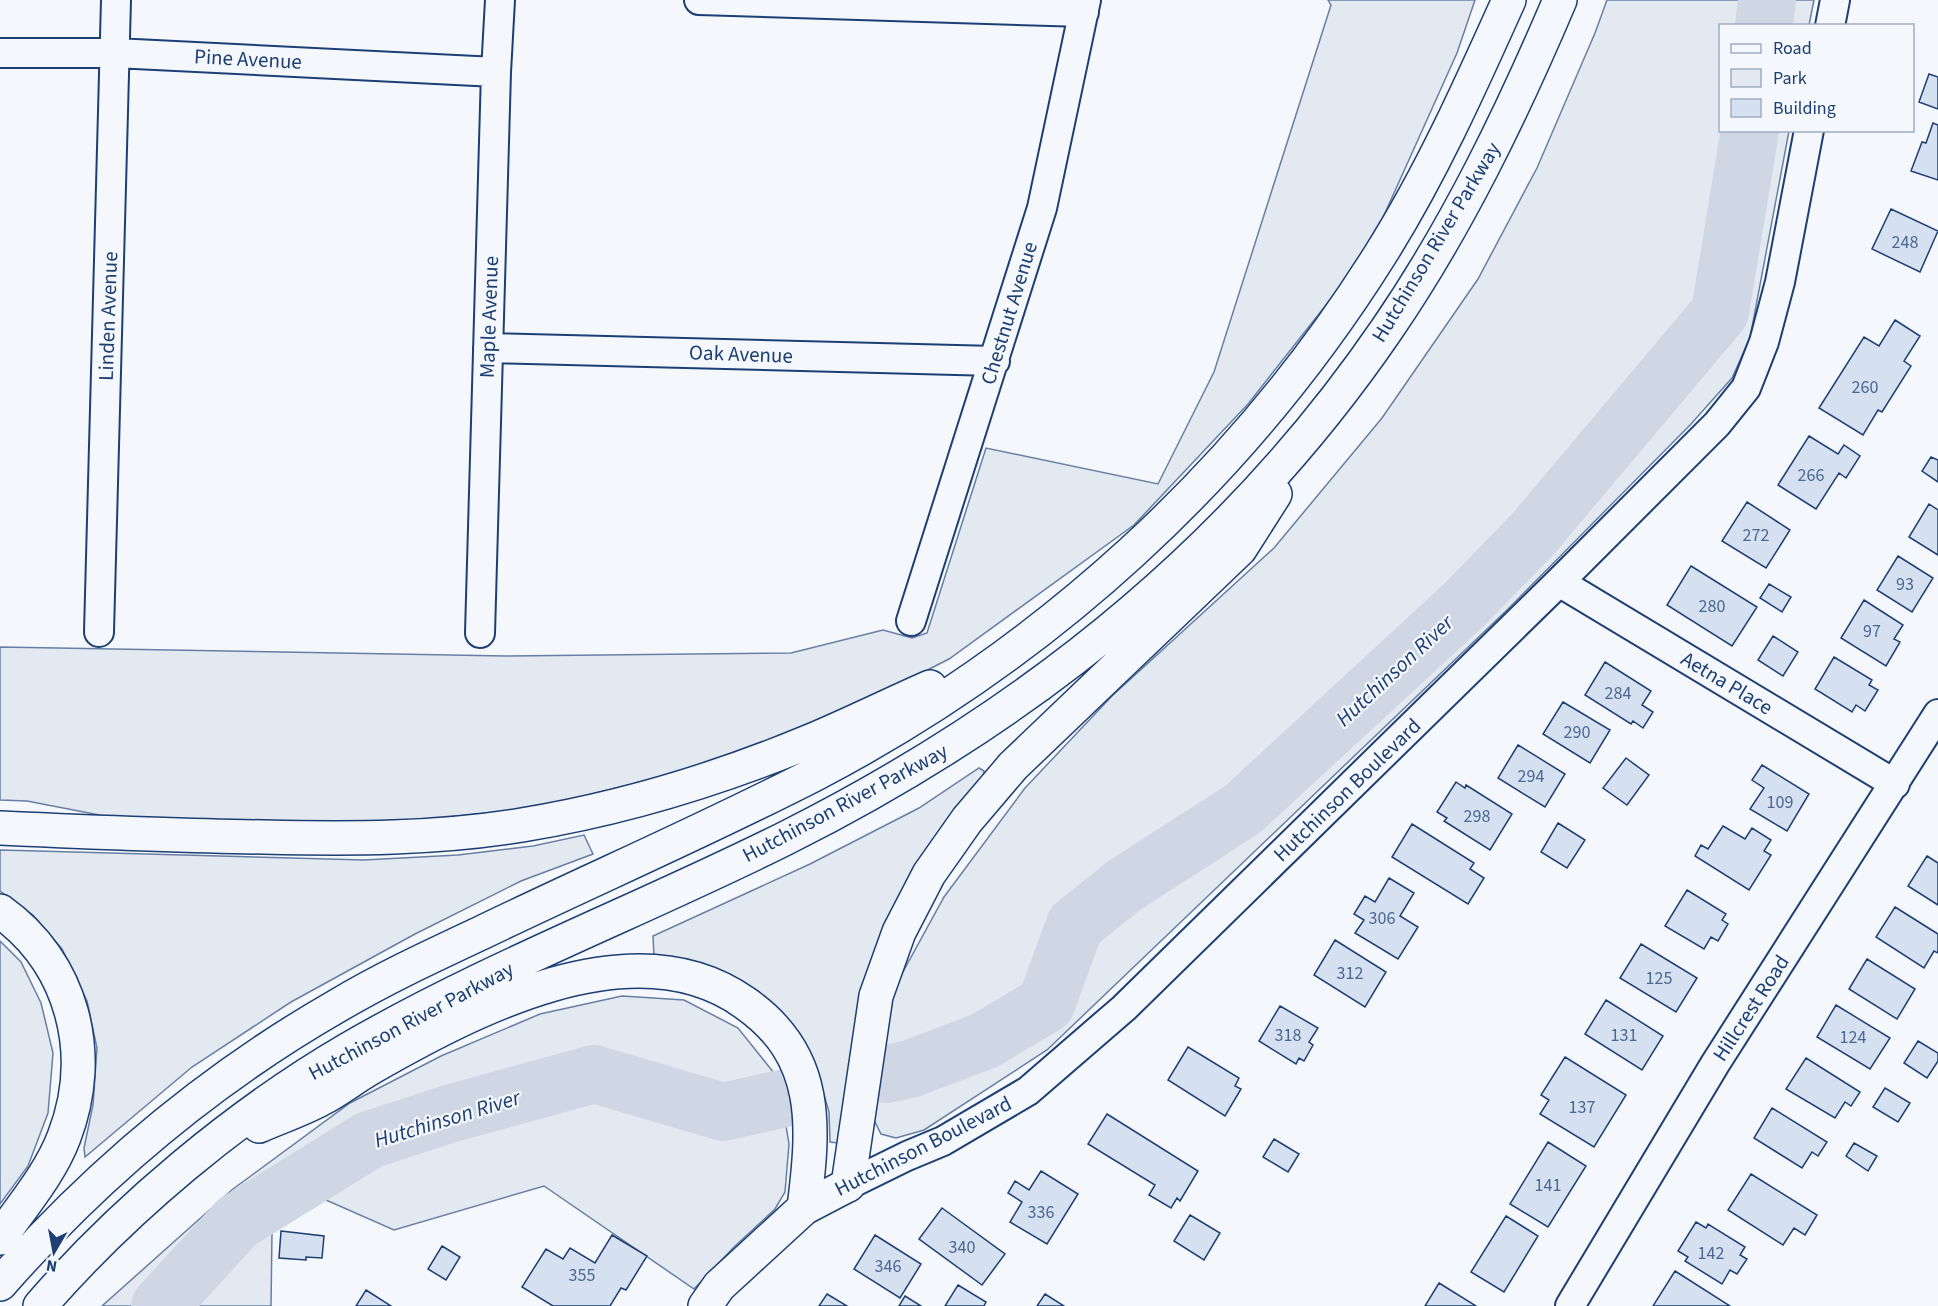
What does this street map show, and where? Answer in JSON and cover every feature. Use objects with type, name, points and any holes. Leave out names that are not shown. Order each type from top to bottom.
[{"type":"main road","name":"Hutchinson River Parkway","points":[[0,1284],[71,1208],[134,1150],[185,1108],[257,1055],[314,1019],[413,965],[751,806],[817,772],[916,716],[1014,650],[1078,600],[1184,504],[1245,438],[1307,361],[1380,255],[1426,177],[1463,104],[1509,0]]},
{"type":"main road","name":"Hutchinson River Parkway","points":[[40,1306],[141,1204],[205,1150],[307,1076],[392,1026],[472,985],[794,834],[900,777],[985,724],[1093,645],[1182,566],[1248,502],[1330,406],[1387,330],[1438,247],[1505,123],[1560,0]]},
{"type":"main road","points":[[848,1185],[876,996],[892,948],[929,874],[967,820],[1013,766],[1240,549],[1330,406]]},
{"type":"main road","points":[[0,828],[342,838],[444,834],[521,825],[651,796],[716,777],[810,741],[1014,650]]},
{"type":"main road","points":[[0,911],[30,936],[45,954],[57,975],[71,1008],[77,1036],[78,1060],[75,1096],[64,1137],[43,1176],[0,1238]]},
{"type":"main road","points":[[205,1150],[322,1099],[375,1065],[496,1005],[552,985],[592,975],[641,970],[660,971],[698,979],[727,990],[764,1018],[790,1051],[805,1084],[811,1120],[811,1156],[804,1208]]},
{"type":"main road","name":"Hutchinson Boulevard","points":[[705,1306],[719,1286],[804,1208],[848,1185]]},
{"type":"street","name":"Linden Avenue","points":[[99,632],[117,0]]},
{"type":"street","name":"Maple Avenue","points":[[480,633],[500,0]]},
{"type":"street","points":[[699,0],[1085,6]]},
{"type":"street","points":[[1830,24],[1835,0]]},
{"type":"street","name":"Chestnut Avenue","points":[[911,621],[1042,208],[1085,6]]},
{"type":"street","name":"Pine Avenue","points":[[0,53],[115,53],[496,72]]},
{"type":"street","name":"Hutchinson Boulevard","points":[[848,1185],[943,1141],[1028,1091],[1124,1008],[1717,424],[1746,388],[1764,342],[1780,282],[1809,132]]},
{"type":"street","name":"Oak Avenue","points":[[488,348],[994,361]]},
{"type":"street","name":"Aetna Place","points":[[1559,582],[1895,784]]},
{"type":"street","name":"Hillcrest Road","points":[[1570,1306],[1715,1064],[1938,714]]},
{"type":"green space","points":[[1328,0],[1475,0],[1457,53],[1367,253],[1248,404],[1134,525],[949,659],[825,722],[720,762],[536,808],[390,823],[120,819],[27,801],[0,800],[0,647],[506,656],[791,653],[883,630],[912,638],[927,633],[986,448],[1158,484],[1214,372],[1331,5]]},
{"type":"green space","points":[[1607,0],[1814,0],[1809,24],[1719,24],[1719,132],[1789,132],[1750,338],[1732,378],[1691,424],[1508,609],[1047,1050],[924,1130],[896,1138],[881,1134],[871,1114],[892,992],[944,897],[1025,788],[1112,696],[1274,548],[1382,418],[1478,279],[1537,168]]},
{"type":"green space","points":[[979,768],[984,771],[983,778],[923,861],[838,1143],[830,1142],[829,1112],[815,1063],[792,1026],[758,991],[706,968],[654,957],[653,936],[810,864],[919,808]]},
{"type":"green space","points":[[584,835],[593,854],[521,881],[415,934],[291,1002],[192,1067],[85,1157],[84,1148],[93,1105],[97,1048],[87,1001],[62,949],[33,915],[0,891],[0,850],[364,860],[458,855],[533,846]]},
{"type":"green space","points":[[0,941],[21,962],[41,1003],[53,1053],[48,1113],[28,1166],[0,1204]]},
{"type":"green space","points":[[622,996],[684,1000],[738,1028],[778,1078],[789,1144],[785,1192],[775,1209],[694,1289],[544,1186],[394,1230],[301,1189],[272,1232],[271,1306],[102,1306],[233,1189],[350,1103],[441,1056],[540,1014]]},
{"type":"building","points":[[1929,74],[1938,77],[1938,109],[1919,102]]},
{"type":"building","points":[[1933,123],[1938,125],[1938,180],[1911,171],[1922,142],[1926,143]]},
{"type":"building","points":[[1891,209],[1938,231],[1920,272],[1872,249]]},
{"type":"building","points":[[1895,320],[1920,336],[1904,361],[1911,366],[1882,412],[1878,410],[1863,435],[1819,408],[1864,337],[1879,346]]},
{"type":"building","points":[[1809,436],[1838,454],[1844,445],[1860,456],[1846,478],[1839,473],[1816,509],[1778,485]]},
{"type":"building","points":[[1931,457],[1938,460],[1938,482],[1922,471]]},
{"type":"building","points":[[1747,502],[1790,530],[1766,568],[1722,541]]},
{"type":"building","points":[[1929,504],[1938,510],[1938,555],[1909,537]]},
{"type":"building","points":[[1898,556],[1933,578],[1912,612],[1877,590]]},
{"type":"building","points":[[1691,566],[1757,607],[1732,646],[1667,605]]},
{"type":"building","points":[[1769,584],[1791,597],[1782,612],[1760,598]]},
{"type":"building","points":[[1864,600],[1903,625],[1894,639],[1900,642],[1886,666],[1841,638]]},
{"type":"building","points":[[1773,636],[1798,652],[1783,676],[1758,660]]},
{"type":"building","points":[[1834,657],[1872,680],[1869,685],[1878,690],[1865,711],[1856,705],[1852,712],[1815,689]]},
{"type":"building","points":[[1605,662],[1651,691],[1642,705],[1653,712],[1643,728],[1633,721],[1631,724],[1585,695]]},
{"type":"building","points":[[1563,702],[1610,730],[1590,763],[1543,734]]},
{"type":"building","points":[[1518,745],[1565,774],[1545,807],[1498,778]]},
{"type":"building","points":[[1626,758],[1649,775],[1627,805],[1603,788]]},
{"type":"building","points":[[1762,765],[1809,794],[1787,831],[1750,809],[1764,788],[1752,780]]},
{"type":"building","points":[[1456,782],[1465,788],[1466,785],[1512,814],[1490,850],[1444,821],[1447,818],[1437,812]]},
{"type":"building","points":[[1558,823],[1585,840],[1567,868],[1541,852]]},
{"type":"building","points":[[1412,824],[1474,863],[1470,869],[1484,878],[1468,904],[1392,857]]},
{"type":"building","points":[[1723,826],[1745,839],[1752,828],[1771,840],[1764,851],[1771,855],[1749,890],[1695,856],[1701,845],[1708,849]]},
{"type":"building","points":[[1927,856],[1938,863],[1938,905],[1908,886]]},
{"type":"building","points":[[1389,878],[1414,893],[1400,916],[1418,927],[1398,959],[1355,933],[1364,920],[1354,914],[1365,896],[1375,902]]},
{"type":"building","points":[[1687,890],[1726,914],[1722,920],[1728,924],[1718,941],[1711,937],[1704,949],[1665,926]]},
{"type":"building","points":[[1895,907],[1938,934],[1938,953],[1934,951],[1924,968],[1876,937]]},
{"type":"building","points":[[1335,940],[1386,972],[1365,1007],[1314,975]]},
{"type":"building","points":[[1641,944],[1697,978],[1676,1012],[1620,978]]},
{"type":"building","points":[[1867,959],[1915,989],[1897,1019],[1849,989]]},
{"type":"building","points":[[1606,1000],[1663,1036],[1642,1070],[1585,1034]]},
{"type":"building","points":[[1836,1005],[1890,1038],[1870,1069],[1817,1037]]},
{"type":"building","points":[[1280,1006],[1318,1028],[1309,1042],[1313,1045],[1304,1061],[1299,1058],[1296,1064],[1259,1041]]},
{"type":"building","points":[[1918,1041],[1938,1053],[1938,1061],[1927,1078],[1904,1063]]},
{"type":"building","points":[[1188,1047],[1239,1078],[1235,1086],[1241,1089],[1225,1116],[1168,1080]]},
{"type":"building","points":[[1565,1057],[1626,1095],[1594,1147],[1540,1114],[1549,1100],[1541,1095]]},
{"type":"building","points":[[1806,1058],[1860,1092],[1851,1106],[1845,1102],[1835,1118],[1786,1089]]},
{"type":"building","points":[[1885,1088],[1910,1103],[1898,1122],[1873,1107]]},
{"type":"building","points":[[1772,1108],[1827,1142],[1818,1156],[1812,1152],[1802,1168],[1754,1138]]},
{"type":"building","points":[[1107,1114],[1198,1171],[1180,1201],[1177,1198],[1171,1208],[1149,1195],[1155,1185],[1088,1144]]},
{"type":"building","points":[[1274,1139],[1299,1154],[1288,1172],[1263,1157]]},
{"type":"building","points":[[1548,1142],[1586,1166],[1548,1227],[1510,1204]]},
{"type":"building","points":[[1854,1143],[1877,1156],[1868,1171],[1846,1156]]},
{"type":"building","points":[[1041,1171],[1078,1194],[1047,1244],[1010,1222],[1022,1202],[1008,1193],[1015,1181],[1029,1190]]},
{"type":"building","points":[[1751,1174],[1817,1215],[1805,1235],[1794,1228],[1783,1245],[1728,1210]]},
{"type":"building","points":[[942,1208],[1005,1254],[982,1285],[919,1239]]},
{"type":"building","points":[[1190,1215],[1220,1233],[1204,1260],[1174,1241]]},
{"type":"building","points":[[1506,1216],[1538,1236],[1504,1292],[1471,1272]]},
{"type":"building","points":[[1696,1222],[1706,1228],[1708,1224],[1745,1247],[1740,1255],[1747,1259],[1737,1274],[1730,1270],[1722,1284],[1685,1261],[1688,1257],[1678,1251]]},
{"type":"building","points":[[281,1231],[324,1236],[322,1258],[306,1257],[306,1260],[279,1258]]},
{"type":"building","points":[[612,1235],[647,1256],[626,1290],[621,1288],[610,1306],[553,1306],[522,1287],[546,1249],[563,1259],[570,1248],[595,1263]]},
{"type":"building","points":[[875,1235],[921,1264],[900,1298],[854,1269]]},
{"type":"building","points":[[442,1246],[460,1257],[446,1280],[428,1269]]},
{"type":"building","points":[[1675,1271],[1730,1306],[1653,1306]]},
{"type":"building","points":[[1439,1283],[1476,1306],[1425,1306]]},
{"type":"building","points":[[958,1285],[986,1302],[984,1306],[945,1306]]},
{"type":"building","points":[[366,1290],[391,1306],[356,1306]]},
{"type":"building","points":[[827,1294],[847,1306],[819,1306]]},
{"type":"building","points":[[1045,1294],[1064,1306],[1037,1306]]},
{"type":"building","points":[[905,1296],[921,1306],[899,1306]]},
{"type":"waterway","name":"Hutchinson River","points":[[1764,24],[1767,0]]},
{"type":"waterway","name":"Hutchinson River","points":[[887,1074],[910,1069],[984,1041],[1046,1004],[1075,925],[1125,885],[1243,809],[1466,603],[1533,534],[1720,312],[1750,132]]},
{"type":"waterway","name":"Hutchinson River","points":[[160,1306],[237,1222],[369,1140],[452,1113],[594,1074],[723,1112],[785,1098]]}]
